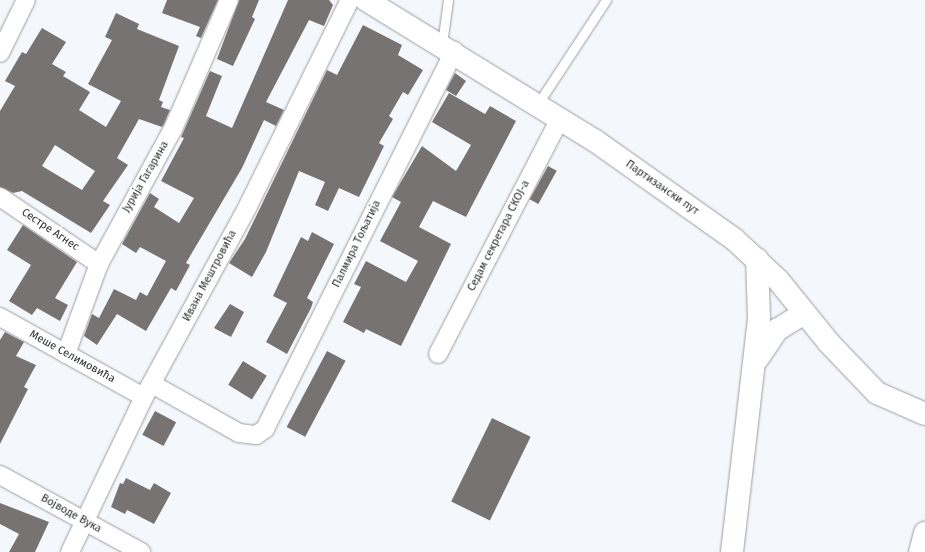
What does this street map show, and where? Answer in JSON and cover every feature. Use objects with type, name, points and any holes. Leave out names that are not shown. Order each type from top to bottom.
[{"type":"main road","name":"Партизански пут","points":[[366,0],[448,47],[560,119],[757,259],[877,393],[916,412]]},
{"type":"main road","points":[[732,552],[755,365],[761,297],[757,259]]},
{"type":"main road","points":[[755,365],[769,337],[804,313]]},
{"type":"main road","points":[[920,552],[925,533]]},
{"type":"street","points":[[0,53],[26,0]]},
{"type":"street","name":"Јурија Гагарина","points":[[66,354],[100,264],[173,130],[229,0]]},
{"type":"street","name":"Ивана Мештровића","points":[[70,552],[148,390],[248,206],[350,0]]},
{"type":"street","name":"Палмира Тољатија","points":[[256,435],[265,429],[301,359],[448,47]]},
{"type":"street","name":"Седам секретара СКОЈ-а","points":[[438,354],[560,119]]},
{"type":"street","name":"Сестре Агнес","points":[[0,197],[100,264]]},
{"type":"street","name":"Меше Селимовића","points":[[0,317],[66,354],[148,390],[226,428],[256,435]]},
{"type":"street","name":"Војводе Вука","points":[[0,475],[141,552]]},
{"type":"lane","points":[[448,0],[448,47]]},
{"type":"lane","points":[[537,105],[606,0]]},
{"type":"building","points":[[167,0],[218,0],[201,38],[196,36],[200,27],[162,13]]},
{"type":"building","points":[[239,0],[259,0],[252,17],[255,19],[233,66],[217,59]]},
{"type":"building","points":[[288,0],[329,0],[333,5],[324,26],[309,20],[266,102],[284,110],[276,126],[264,120],[242,168],[186,263],[190,265],[176,291],[171,288],[146,331],[117,314],[97,345],[84,336],[92,314],[99,318],[114,289],[136,300],[140,292],[147,296],[166,261],[140,247],[136,253],[122,244],[150,193],[159,199],[154,207],[179,223],[194,198],[161,181],[184,138],[181,137],[210,71],[222,76],[206,116],[232,128]]},
{"type":"building","points":[[116,13],[139,24],[137,29],[179,46],[159,100],[163,102],[161,107],[170,110],[164,124],[162,127],[139,119],[117,158],[128,165],[103,201],[110,205],[91,233],[22,191],[13,193],[0,187],[0,111],[15,86],[5,81],[22,52],[26,54],[42,28],[66,42],[52,64],[66,72],[63,76],[90,92],[79,110],[106,127],[121,101],[88,84],[112,40],[105,37]],"holes":[[[55,145],[95,171],[82,190],[42,166]]]},
{"type":"building","points":[[363,25],[402,45],[398,55],[423,70],[408,95],[403,92],[389,116],[393,119],[379,143],[384,146],[359,197],[339,188],[328,211],[315,205],[325,182],[299,171],[266,252],[252,277],[229,263],[245,239],[327,70],[337,75]]},
{"type":"building","points":[[455,73],[466,81],[456,96],[446,90]]},
{"type":"building","points":[[449,93],[485,114],[490,106],[516,121],[466,217],[433,201],[419,227],[451,244],[401,346],[366,329],[364,333],[343,322],[361,287],[354,284],[366,261],[406,282],[418,261],[380,241],[401,202],[392,197],[422,146],[456,171],[471,145],[432,122]]},
{"type":"building","points":[[548,166],[557,171],[538,204],[530,199]]},
{"type":"building","points":[[23,225],[77,262],[55,298],[68,305],[60,321],[37,308],[32,315],[9,301],[31,265],[7,250]]},
{"type":"building","points":[[312,232],[334,244],[307,298],[313,302],[311,308],[287,354],[266,342],[287,303],[273,296],[301,237],[308,241]]},
{"type":"building","points":[[230,304],[244,312],[231,337],[214,328]]},
{"type":"building","points":[[5,332],[24,342],[16,356],[36,365],[24,387],[28,389],[0,444],[0,340]]},
{"type":"building","points":[[327,351],[346,361],[305,437],[287,427]]},
{"type":"building","points":[[243,361],[267,376],[252,400],[228,385]]},
{"type":"building","points":[[155,411],[176,422],[164,446],[142,435]]},
{"type":"building","points":[[492,418],[531,437],[490,520],[451,502]]},
{"type":"building","points":[[126,478],[150,490],[154,483],[171,493],[154,524],[127,510],[125,514],[111,507],[120,483],[123,484]]},
{"type":"building","points":[[0,503],[49,522],[35,552],[9,552],[19,534],[0,524]]}]
